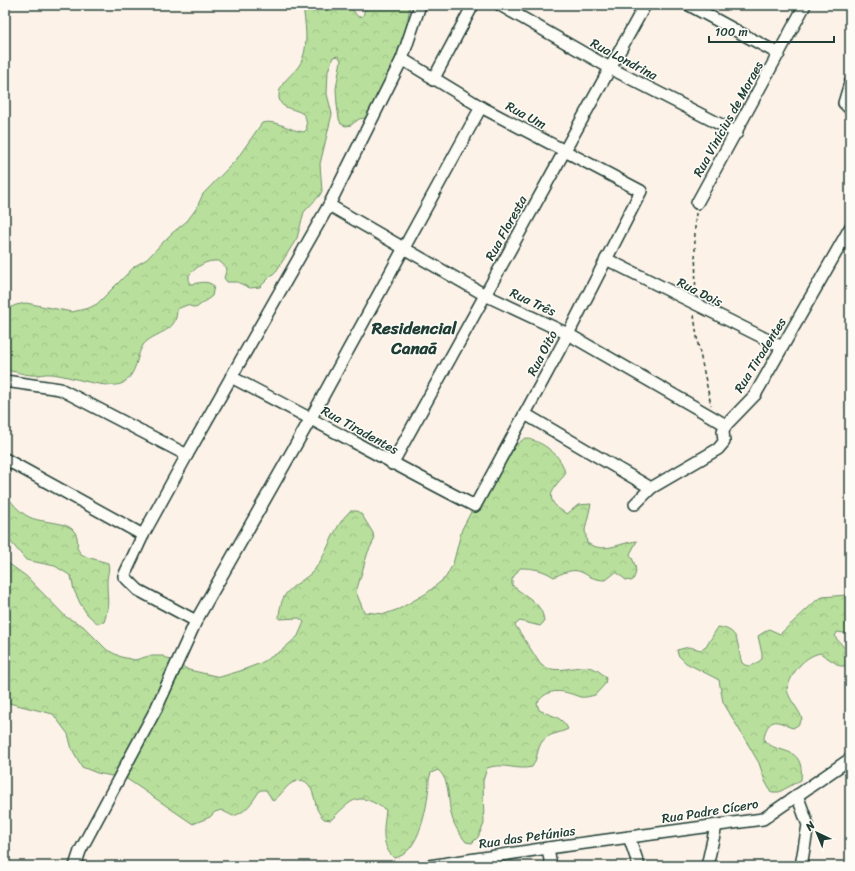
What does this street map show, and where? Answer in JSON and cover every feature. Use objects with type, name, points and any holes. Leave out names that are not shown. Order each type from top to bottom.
[{"type":"street","points":[[196,621],[138,590],[124,576],[143,535],[187,455],[329,205],[402,59],[420,5]]},
{"type":"street","points":[[434,80],[473,5]]},
{"type":"street","name":"Rua Londrina","points":[[500,5],[610,68],[737,133]]},
{"type":"street","name":"Rua Floresta","points":[[392,464],[645,5]]},
{"type":"street","points":[[689,5],[779,54]]},
{"type":"street","name":"Rua Vinícius de Moraes","points":[[697,203],[737,133],[805,5]]},
{"type":"street","name":"Rua Um","points":[[402,59],[480,107],[641,191]]},
{"type":"street","points":[[850,83],[844,103],[850,109]]},
{"type":"street","points":[[75,866],[80,851],[156,709],[196,621],[310,418],[480,107]]},
{"type":"street","name":"Rua Oito","points":[[475,506],[568,334],[641,191]]},
{"type":"street","name":"Rua Três","points":[[329,205],[485,295],[568,334],[726,425]]},
{"type":"street","name":"Rua Tiradentes","points":[[726,425],[755,395],[850,228]]},
{"type":"street","name":"Rua Dois","points":[[606,259],[782,347]]},
{"type":"street","name":"Rua Tiradentes","points":[[231,377],[310,418],[392,464],[475,506]]},
{"type":"street","points":[[5,381],[60,389],[187,455]]},
{"type":"street","points":[[525,414],[651,488]]},
{"type":"street","points":[[635,504],[651,488],[718,449],[724,442],[723,431],[726,425]]},
{"type":"street","points":[[5,459],[143,535]]},
{"type":"street","name":"Rua Padre Cícero","points":[[629,837],[763,819],[850,759]]},
{"type":"street","points":[[797,795],[808,825],[801,866]]},
{"type":"street","points":[[706,866],[716,826]]},
{"type":"street","points":[[629,837],[639,866]]},
{"type":"street","name":"Rua das Petúnias","points":[[429,866],[472,863],[548,848],[629,837]]},
{"type":"street","points":[[548,848],[551,866]]},
{"type":"green space","points":[[303,5],[349,5],[358,17],[363,16],[366,5],[410,5],[402,56],[375,111],[351,125],[346,126],[341,124],[339,119],[336,89],[341,60],[338,56],[333,57],[328,71],[327,94],[332,114],[320,164],[322,191],[304,212],[297,238],[277,270],[260,287],[250,288],[237,282],[227,282],[224,278],[227,268],[219,261],[206,263],[199,266],[189,275],[189,284],[205,282],[211,284],[214,286],[212,296],[196,308],[187,305],[177,309],[174,322],[171,326],[143,345],[132,373],[123,383],[108,385],[58,375],[29,375],[5,371],[5,310],[16,305],[26,303],[72,312],[89,308],[97,304],[135,266],[147,259],[171,234],[187,221],[196,209],[203,194],[236,160],[262,123],[267,122],[278,124],[304,132],[307,129],[304,115],[282,105],[279,98],[281,87],[296,70],[304,53],[306,33]]},
{"type":"green space","points":[[525,438],[538,442],[551,450],[564,468],[565,475],[555,486],[551,496],[555,505],[567,514],[578,505],[591,504],[585,530],[587,543],[600,548],[606,548],[637,541],[630,554],[635,564],[636,571],[632,581],[626,580],[616,572],[606,580],[591,577],[578,571],[564,573],[554,577],[538,570],[520,568],[512,579],[512,585],[532,600],[543,615],[544,622],[540,626],[520,621],[515,625],[541,665],[549,669],[558,670],[583,667],[591,668],[599,671],[606,678],[605,684],[595,695],[582,697],[557,691],[547,694],[537,703],[539,710],[563,721],[568,729],[549,736],[543,740],[532,767],[521,768],[493,766],[487,768],[483,781],[484,824],[478,837],[472,843],[466,842],[454,824],[450,811],[447,785],[438,770],[431,773],[429,779],[425,813],[416,837],[403,855],[394,858],[387,847],[384,836],[386,810],[369,800],[362,799],[351,802],[345,806],[331,820],[324,819],[317,809],[313,794],[308,784],[305,781],[300,780],[291,783],[273,801],[266,790],[260,790],[249,806],[242,812],[233,816],[221,810],[215,812],[210,817],[193,824],[127,779],[97,773],[82,767],[72,749],[68,734],[53,714],[5,702],[5,561],[26,576],[66,617],[83,626],[107,650],[121,657],[135,660],[149,656],[163,656],[189,670],[220,677],[261,663],[281,651],[298,636],[304,622],[299,618],[279,619],[282,600],[288,591],[315,569],[324,555],[339,524],[350,511],[357,511],[362,515],[373,533],[374,540],[368,552],[356,592],[364,612],[385,614],[399,609],[427,593],[446,577],[453,564],[462,529],[500,458]]},
{"type":"green space","points":[[5,493],[22,512],[29,517],[37,520],[62,524],[69,527],[74,531],[77,538],[77,548],[81,554],[108,563],[108,607],[104,622],[97,623],[87,614],[74,590],[71,576],[55,566],[26,560],[5,535]]},
{"type":"green space","points":[[850,596],[850,634],[837,632],[835,637],[850,654],[850,662],[847,666],[840,666],[820,653],[808,658],[795,671],[787,689],[802,719],[798,725],[793,728],[778,722],[772,723],[767,728],[764,740],[769,745],[789,752],[799,760],[801,780],[779,792],[771,792],[765,781],[759,763],[723,702],[719,680],[686,663],[678,655],[677,650],[689,647],[701,650],[706,647],[718,627],[726,629],[735,635],[742,663],[747,666],[752,666],[762,659],[758,636],[769,629],[780,634],[818,599],[823,597]]},
{"type":"district","name":"Residencial Canaã","points":[[414,338]]}]
